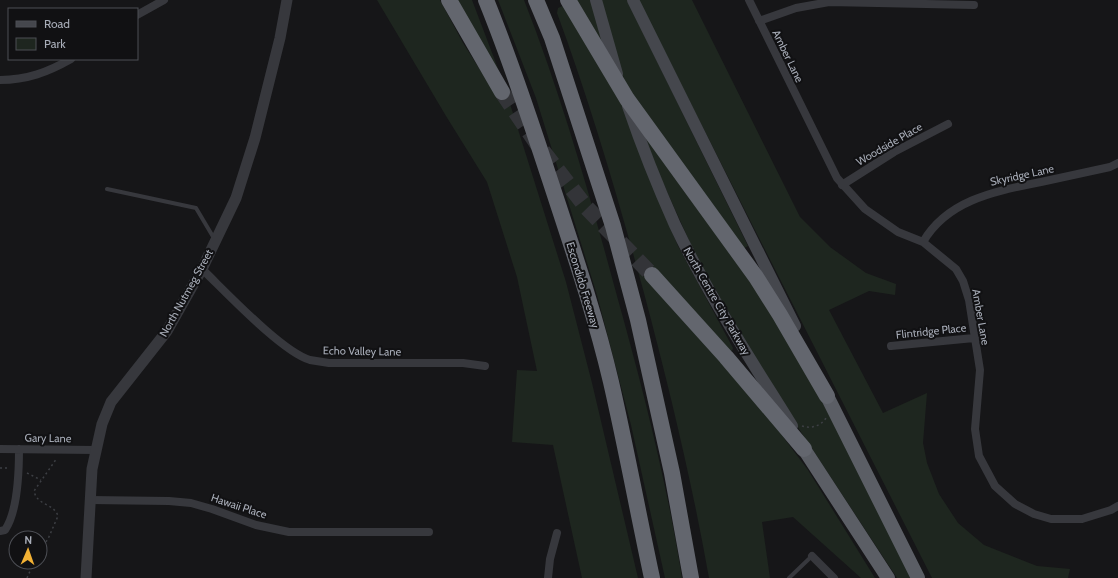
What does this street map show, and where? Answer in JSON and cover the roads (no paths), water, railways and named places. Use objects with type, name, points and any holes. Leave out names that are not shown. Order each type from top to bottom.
[{"type":"highway","points":[[448,0],[502,92]]},
{"type":"highway","name":"Escondido Freeway","points":[[486,0],[539,146],[578,263],[611,383],[652,578]]},
{"type":"highway","points":[[536,0],[552,38],[613,226],[636,312],[672,473],[691,578]]},
{"type":"highway","points":[[568,0],[627,99],[756,277],[780,315],[827,396],[918,578]]},
{"type":"highway","points":[[652,275],[726,357],[804,449]]},
{"type":"highway","name":"North Centre City Parkway","points":[[804,449],[888,578]]},
{"type":"main road","name":"North Centre City Parkway","points":[[596,0],[610,53],[641,145],[676,226],[718,305],[804,449]]},
{"type":"main road","points":[[633,0],[806,350],[827,396]]},
{"type":"street","points":[[138,14],[164,0]]},
{"type":"street","name":"North Nutmeg Street","points":[[86,578],[90,500],[95,450],[102,424],[111,402],[167,331],[202,269],[236,198],[252,149],[280,38],[287,0]]},
{"type":"street","name":"Amber Lane","points":[[749,0],[837,178],[842,185],[865,209],[898,232],[923,242],[942,256],[956,269],[963,281],[969,300],[980,370],[976,436],[979,456],[995,486],[1015,504],[1034,514],[1051,518],[1082,519],[1111,510],[1118,506]]},
{"type":"street","points":[[759,22],[796,8],[829,2],[974,5]]},
{"type":"street","points":[[0,80],[29,77],[49,71],[69,60]]},
{"type":"street","name":"Woodside Place","points":[[842,185],[894,152],[948,124]]},
{"type":"street","name":"Skyridge Lane","points":[[923,242],[930,231],[956,208],[991,192],[1110,167],[1118,164]]},
{"type":"street","name":"Echo Valley Lane","points":[[202,269],[251,316],[291,350],[309,360],[328,363],[462,363],[484,366]]},
{"type":"street","name":"Flintridge Place","points":[[890,346],[974,338]]},
{"type":"street","name":"Gary Lane","points":[[0,449],[95,450]]},
{"type":"street","points":[[0,531],[5,530],[11,521],[19,469],[20,449]]},
{"type":"street","name":"Hawaii Place","points":[[90,500],[169,501],[191,504],[212,509],[256,525],[289,532],[429,532]]},
{"type":"street","points":[[548,578],[550,559],[557,533]]},
{"type":"street","points":[[812,556],[834,578]]},
{"type":"lane","points":[[107,189],[196,208],[215,240]]},
{"type":"lane","points":[[789,578],[812,556]]},
{"type":"tunnel","points":[[502,92],[538,145],[586,207],[652,275]]}]
